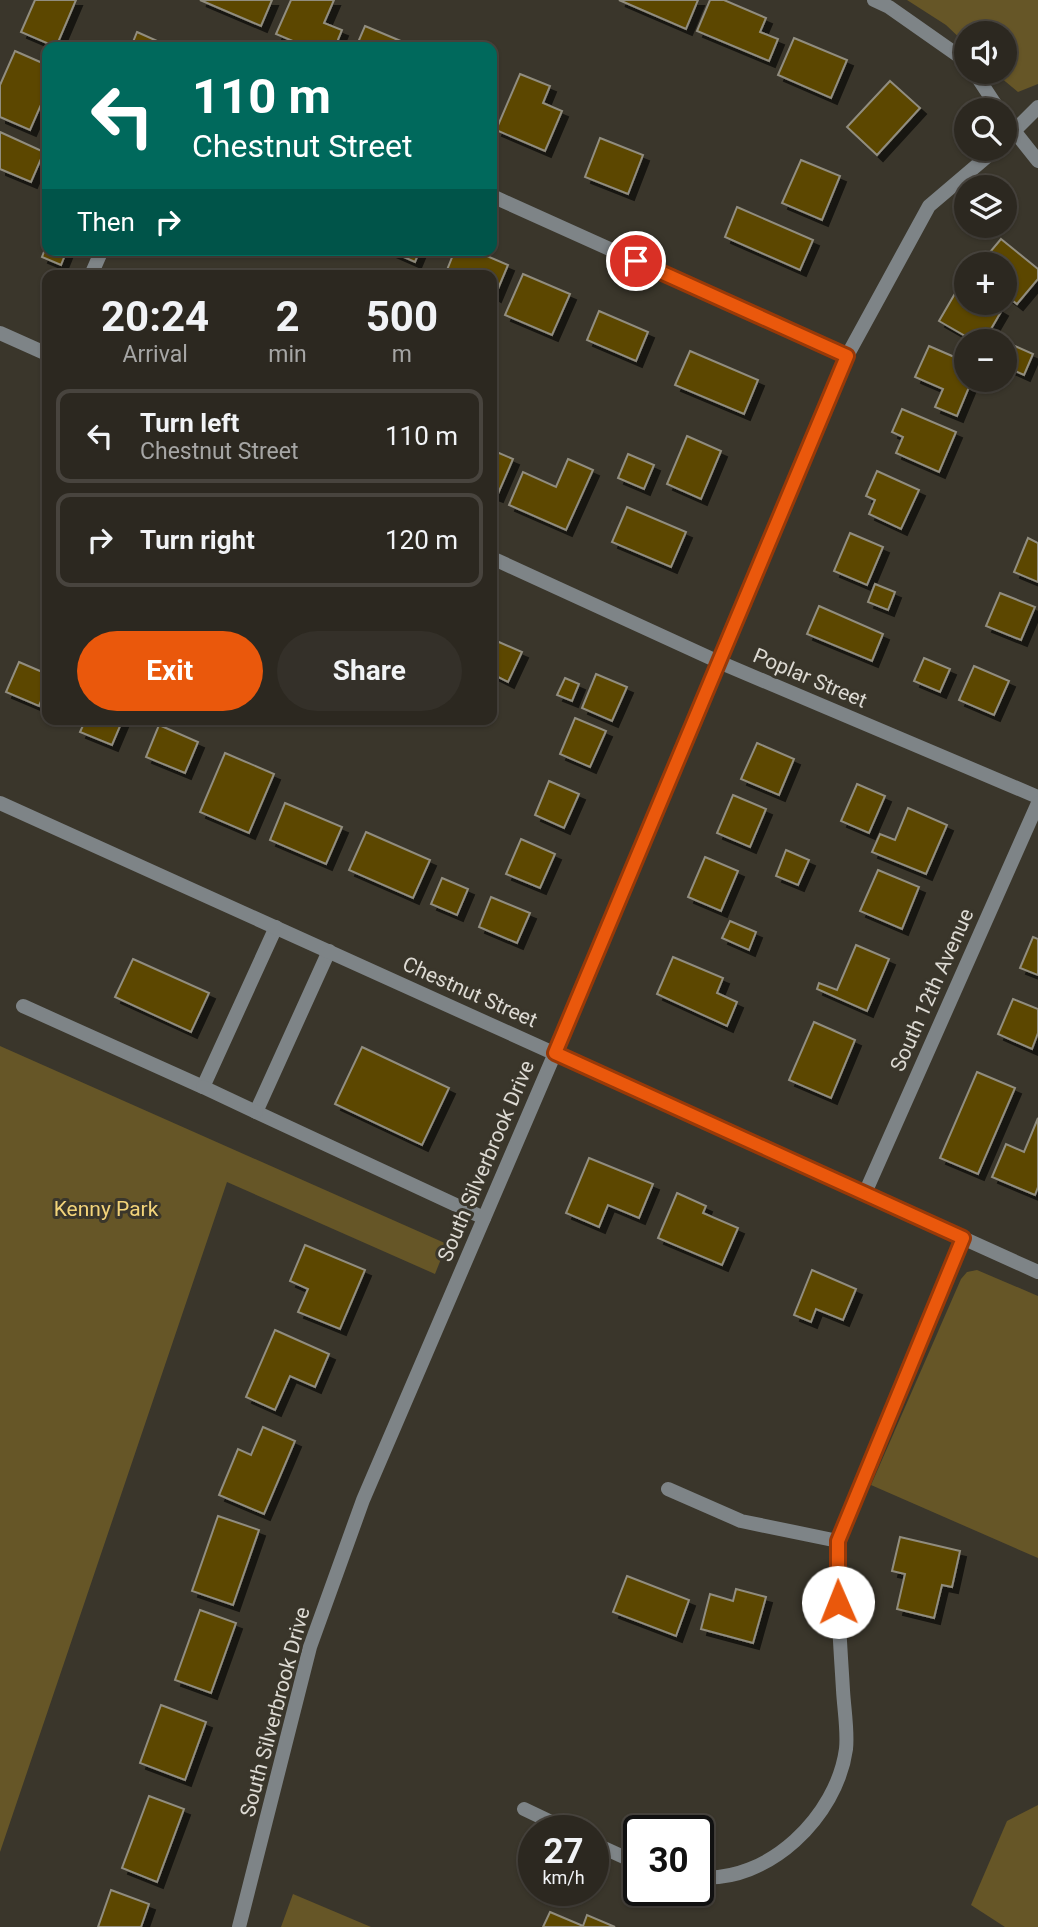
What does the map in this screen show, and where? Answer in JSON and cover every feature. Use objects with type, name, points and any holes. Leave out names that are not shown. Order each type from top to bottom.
[{"type":"street","points":[[874,0],[890,7],[954,52]]},
{"type":"street","points":[[1017,129],[1038,107]]},
{"type":"street","points":[[1017,144],[1038,161]]},
{"type":"street","name":"South Silverbrook Drive","points":[[239,1927],[310,1647],[363,1500],[555,1053],[847,356],[929,206],[982,161]]},
{"type":"street","points":[[497,198],[847,356]]},
{"type":"street","points":[[0,333],[42,352]]},
{"type":"street","name":"Poplar Street","points":[[497,560],[719,662],[1038,797]]},
{"type":"street","name":"Chestnut Street","points":[[0,803],[1038,1272]]},
{"type":"street","name":"South 12th Avenue","points":[[865,1193],[1038,803]]},
{"type":"street","points":[[203,1087],[276,927]]},
{"type":"street","points":[[256,1112],[329,951]]},
{"type":"street","points":[[23,1006],[484,1218]]},
{"type":"street","points":[[714,1876],[733,1875],[778,1856],[818,1817],[834,1783],[846,1749],[836,1578],[838,1541],[963,1238]]},
{"type":"street","points":[[668,1489],[741,1521],[838,1541]]},
{"type":"street","points":[[524,1809],[537,1815]]},
{"type":"green space","points":[[907,0],[1038,0],[1038,84],[1018,92],[1008,84],[1017,84],[1017,21],[954,21],[954,33]]},
{"type":"green space","name":"Kenny Park","points":[[0,1046],[447,1244],[435,1274],[227,1182],[0,1852]]},
{"type":"green space","points":[[977,1270],[1038,1296],[1038,1558],[871,1485],[961,1279],[967,1272]]},
{"type":"green space","points":[[1038,1805],[1038,1927],[1005,1927],[971,1905],[1007,1821]]},
{"type":"green space","points":[[293,1894],[371,1927],[281,1927]]},
{"type":"building","points":[[35,0],[76,0],[58,42],[44,42],[21,32]]},
{"type":"building","points":[[200,0],[272,0],[261,26]]},
{"type":"building","points":[[291,0],[334,0],[324,23],[342,30],[337,42],[295,42],[276,34]]},
{"type":"building","points":[[619,0],[698,0],[686,29]]},
{"type":"building","points":[[710,0],[724,0],[766,18],[760,32],[778,39],[769,61],[697,31]]},
{"type":"building","points":[[365,26],[403,42],[358,42]]},
{"type":"building","points":[[137,32],[160,42],[133,42]]},
{"type":"building","points":[[794,38],[847,60],[831,98],[778,75]]},
{"type":"building","points":[[15,51],[42,63],[42,102],[30,130],[0,117],[0,85]]},
{"type":"building","points":[[520,74],[550,86],[543,103],[562,111],[545,151],[497,130]]},
{"type":"building","points":[[890,81],[920,108],[877,155],[847,127]]},
{"type":"building","points":[[0,132],[42,151],[31,182],[0,169]]},
{"type":"building","points":[[600,138],[643,155],[628,194],[585,177]]},
{"type":"building","points":[[801,160],[840,176],[822,220],[782,203]]},
{"type":"building","points":[[737,207],[813,240],[800,270],[725,237]]},
{"type":"building","points":[[1001,239],[1038,269],[1038,279],[1017,304],[1017,252],[990,252]]},
{"type":"building","points":[[42,256],[65,256],[61,265]]},
{"type":"building","points":[[402,256],[418,256],[415,262]]},
{"type":"building","points":[[453,256],[487,256],[508,265],[497,291],[497,270],[447,270]]},
{"type":"building","points":[[523,274],[570,294],[552,335],[505,315]]},
{"type":"building","points":[[954,295],[954,315],[999,315],[991,329],[954,330],[939,321]]},
{"type":"building","points":[[599,311],[648,332],[636,361],[587,340]]},
{"type":"building","points":[[929,346],[954,357],[954,392],[967,392],[957,416],[935,407],[943,389],[915,377]]},
{"type":"building","points":[[1017,347],[1033,354],[1024,375],[1017,372]]},
{"type":"building","points":[[690,351],[758,380],[744,414],[675,385]]},
{"type":"building","points":[[902,409],[956,432],[939,472],[896,453],[903,437],[892,432]]},
{"type":"building","points":[[687,436],[721,451],[701,499],[667,484]]},
{"type":"building","points":[[497,452],[513,459],[497,496]]},
{"type":"building","points":[[628,454],[654,465],[644,489],[618,478]]},
{"type":"building","points":[[568,459],[593,470],[566,530],[509,505],[523,472],[556,487]]},
{"type":"building","points":[[877,471],[919,490],[901,529],[869,514],[875,500],[866,496]]},
{"type":"building","points":[[627,507],[686,532],[671,567],[612,542]]},
{"type":"building","points":[[850,533],[883,547],[867,585],[834,571]]},
{"type":"building","points":[[1028,538],[1038,543],[1038,582],[1014,572]]},
{"type":"building","points":[[875,584],[895,592],[888,610],[868,602]]},
{"type":"building","points":[[1000,593],[1035,607],[1021,640],[986,626]]},
{"type":"building","points":[[819,606],[883,634],[872,661],[807,634]]},
{"type":"building","points":[[497,641],[522,652],[508,682],[497,676]]},
{"type":"building","points":[[924,658],[950,669],[940,692],[914,681]]},
{"type":"building","points":[[19,662],[42,672],[42,699],[39,706],[6,692]]},
{"type":"building","points":[[974,666],[1009,681],[994,715],[959,700]]},
{"type":"building","points":[[596,674],[627,687],[612,721],[582,708]]},
{"type":"building","points":[[565,678],[579,684],[572,701],[557,695]]},
{"type":"building","points":[[575,718],[606,731],[590,767],[560,754]]},
{"type":"building","points":[[83,725],[120,725],[112,745],[80,732]]},
{"type":"building","points":[[159,725],[198,742],[185,773],[146,757]]},
{"type":"building","points":[[757,743],[794,759],[779,795],[741,779]]},
{"type":"building","points":[[225,753],[274,774],[249,833],[200,812]]},
{"type":"building","points":[[549,781],[579,794],[564,828],[535,815]]},
{"type":"building","points":[[857,784],[885,796],[869,833],[841,821]]},
{"type":"building","points":[[733,795],[766,809],[750,847],[717,833]]},
{"type":"building","points":[[285,803],[342,827],[326,864],[270,840]]},
{"type":"building","points":[[908,808],[947,825],[926,874],[872,852],[880,834],[895,840]]},
{"type":"building","points":[[366,832],[430,860],[413,898],[349,870]]},
{"type":"building","points":[[521,839],[555,854],[540,888],[506,874]]},
{"type":"building","points":[[786,850],[809,860],[798,885],[776,876]]},
{"type":"building","points":[[705,857],[738,871],[721,911],[688,897]]},
{"type":"building","points":[[878,870],[919,887],[902,929],[860,911]]},
{"type":"building","points":[[442,878],[468,889],[457,915],[431,904]]},
{"type":"building","points":[[491,897],[530,913],[517,943],[479,927]]},
{"type":"building","points":[[730,921],[756,932],[749,950],[722,938]]},
{"type":"building","points":[[1033,937],[1038,939],[1038,975],[1020,968]]},
{"type":"building","points":[[856,945],[889,959],[867,1011],[817,989],[819,983],[837,990]]},
{"type":"building","points":[[673,957],[723,978],[717,993],[737,1002],[727,1026],[657,994]]},
{"type":"building","points":[[133,959],[209,993],[191,1032],[115,997]]},
{"type":"building","points":[[1013,999],[1038,1009],[1038,1033],[1032,1049],[998,1034]]},
{"type":"building","points":[[814,1022],[855,1040],[831,1098],[789,1080]]},
{"type":"building","points":[[362,1047],[449,1088],[422,1145],[335,1104]]},
{"type":"building","points":[[977,1072],[1015,1088],[978,1174],[940,1158]]},
{"type":"building","points":[[1038,1118],[1038,1187],[1035,1195],[992,1177],[1006,1144],[1024,1152]]},
{"type":"building","points":[[589,1158],[653,1184],[639,1218],[608,1205],[599,1227],[566,1213]]},
{"type":"building","points":[[677,1193],[706,1206],[703,1213],[738,1228],[722,1265],[658,1238]]},
{"type":"building","points":[[305,1245],[365,1270],[340,1329],[298,1312],[308,1289],[290,1281]]},
{"type":"building","points":[[812,1270],[856,1289],[843,1320],[816,1309],[811,1322],[794,1315]]},
{"type":"building","points":[[275,1330],[329,1354],[315,1387],[290,1376],[275,1410],[246,1397]]},
{"type":"building","points":[[263,1427],[295,1441],[264,1514],[219,1495],[238,1449],[251,1455]]},
{"type":"building","points":[[218,1516],[259,1530],[233,1605],[192,1591]]},
{"type":"building","points":[[900,1537],[960,1551],[952,1587],[942,1585],[934,1618],[897,1609],[905,1574],[892,1571]]},
{"type":"building","points":[[627,1576],[689,1600],[676,1636],[613,1612]]},
{"type":"building","points":[[736,1589],[766,1597],[753,1643],[701,1629],[710,1594],[733,1601]]},
{"type":"building","points":[[200,1610],[236,1623],[211,1693],[175,1680]]},
{"type":"building","points":[[161,1705],[206,1722],[185,1780],[140,1763]]},
{"type":"building","points":[[149,1796],[184,1809],[157,1882],[122,1868]]},
{"type":"building","points":[[111,1890],[149,1904],[141,1927],[98,1927]]},
{"type":"building","points":[[550,1912],[583,1926],[587,1915],[615,1927],[543,1927]]},
{"type":"route","points":[[636,261],[847,356],[555,1053],[963,1238],[838,1541],[838,1602]]}]
